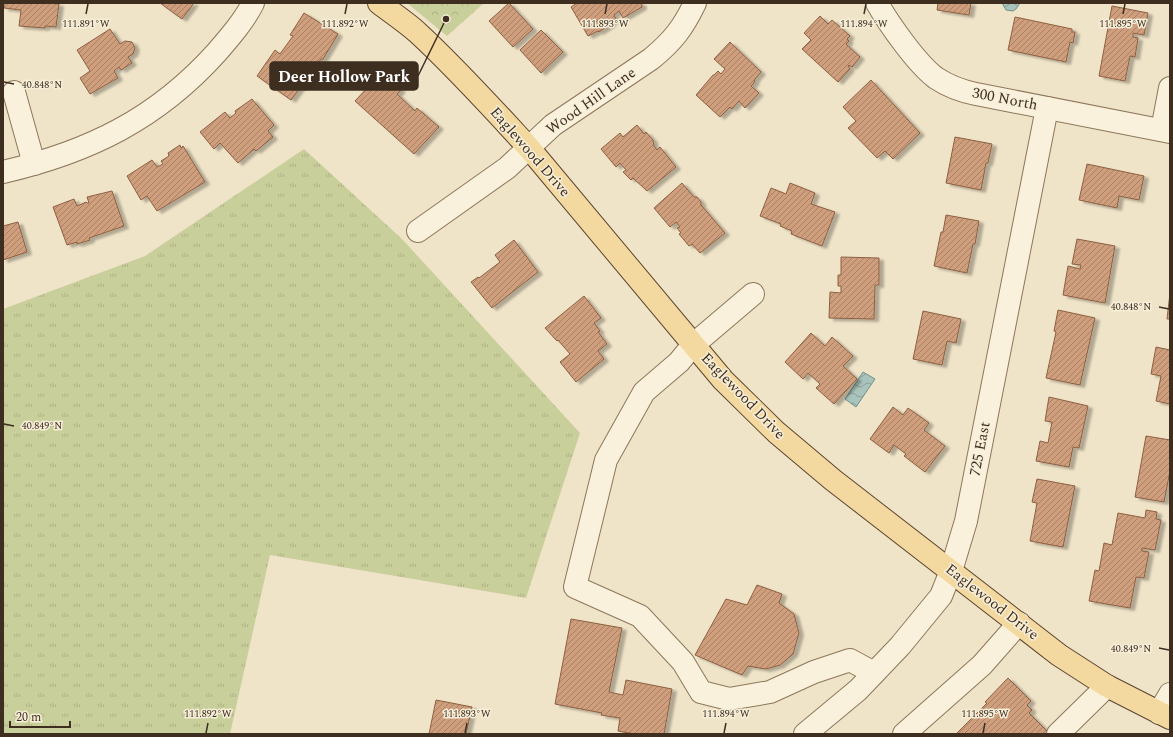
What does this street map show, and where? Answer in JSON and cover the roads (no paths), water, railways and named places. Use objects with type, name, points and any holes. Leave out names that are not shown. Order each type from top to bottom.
[{"type":"main road","name":"Eaglewood Drive","points":[[378,3],[417,32],[452,66],[529,148],[723,380],[776,432],[833,480],[1058,655],[1107,686],[1165,715]]},
{"type":"street","points":[[3,172],[57,158],[80,149],[123,129],[146,114],[206,64],[239,24],[253,3]]},
{"type":"street","name":"Wood Hill Lane","points":[[418,231],[500,174],[553,125],[651,58],[666,46],[678,34],[694,3]]},
{"type":"street","name":"300 North","points":[[877,3],[883,14],[924,67],[947,85],[976,94],[1166,131]]},
{"type":"street","points":[[1166,131],[1170,88]]},
{"type":"street","points":[[14,92],[34,164]]},
{"type":"street","name":"725 East","points":[[805,734],[844,703],[900,646],[941,596],[951,571],[966,521],[1047,108]]},
{"type":"street","points":[[752,294],[693,344],[679,362],[644,392],[606,460],[575,588],[640,616],[682,662],[701,692],[729,699],[770,692],[814,672],[850,660],[874,673]]},
{"type":"street","points":[[904,734],[982,665],[1018,623]]},
{"type":"street","points":[[1058,734],[1107,686]]},
{"type":"street","points":[[1165,715],[1170,694]]},
{"type":"water","points":[[1002,3],[1020,3],[1013,11],[1006,10]]},
{"type":"water","points":[[863,372],[875,379],[856,407],[845,399]]},
{"type":"place","name":"Deer Hollow Park","points":[[446,19]]}]
